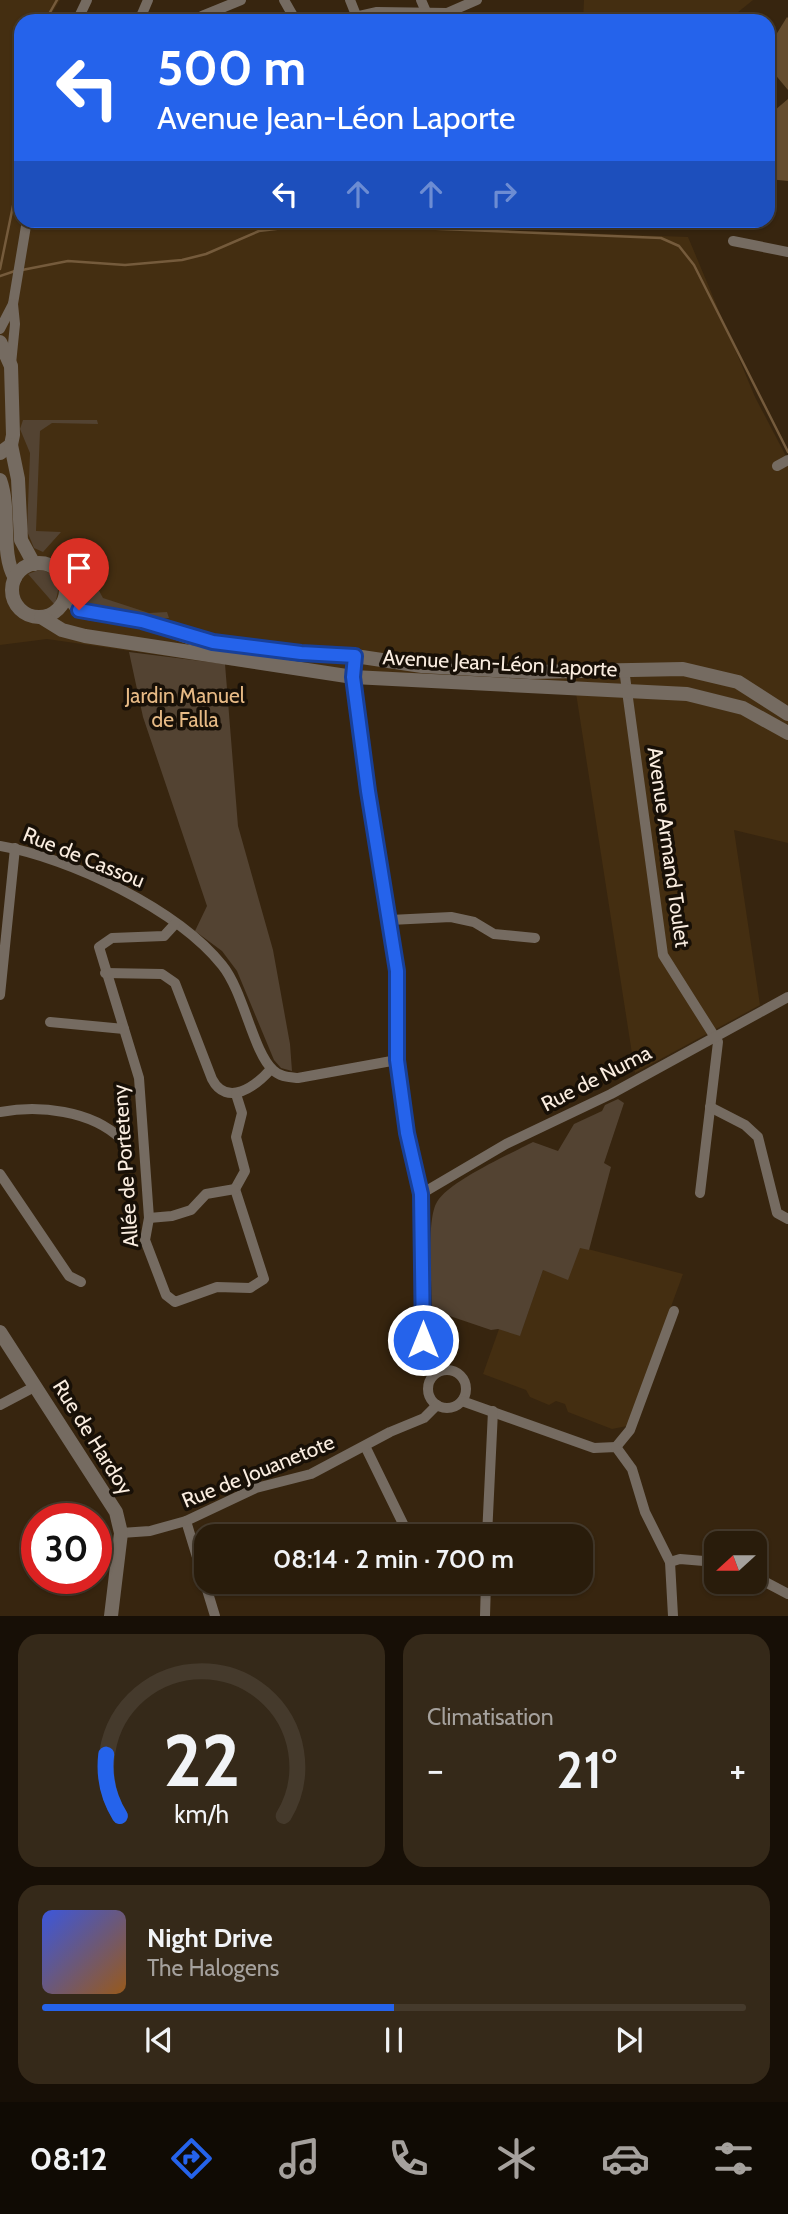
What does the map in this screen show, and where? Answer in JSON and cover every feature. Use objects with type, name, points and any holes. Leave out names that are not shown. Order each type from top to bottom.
[{"type":"street","points":[[207,14],[241,0]]},
{"type":"street","points":[[437,14],[447,13],[477,0]]},
{"type":"street","points":[[364,14],[387,11],[398,14]]},
{"type":"street","points":[[26,228],[13,304],[15,324],[6,449],[18,479],[21,540],[34,564]]},
{"type":"street","points":[[733,241],[788,252]]},
{"type":"street","points":[[0,329],[13,304]]},
{"type":"street","points":[[0,342],[11,366]]},
{"type":"street","points":[[0,480],[3,500],[2,549],[5,564],[15,578]]},
{"type":"street","points":[[34,564],[55,568],[64,580],[66,594],[60,608],[41,617],[34,617],[17,605],[12,592],[20,570],[34,564]]},
{"type":"street","name":"Avenue Jean-Léon Laporte","points":[[66,594],[79,610],[88,613],[142,621],[191,638],[301,653],[355,656],[422,666],[507,671],[683,669],[730,680],[788,714]]},
{"type":"street","name":"Avenue Jean-Léon Laporte","points":[[41,617],[62,630],[85,636],[353,677],[687,694],[722,702],[752,713],[788,733]]},
{"type":"street","points":[[355,656],[353,677],[370,804],[390,920],[398,995],[397,1060],[407,1133],[421,1194],[423,1356],[426,1366],[436,1373]]},
{"type":"street","name":"Avenue Armand Toulet","points":[[624,669],[663,955],[717,1037]]},
{"type":"street","name":"Rue de Cassou","points":[[0,846],[15,848],[94,877],[133,895],[207,949],[224,967],[271,1069]]},
{"type":"street","points":[[0,995],[15,848]]},
{"type":"street","points":[[390,920],[451,917],[474,922],[494,934],[534,938]]},
{"type":"street","name":"Allée de Porteteny","points":[[175,924],[159,937],[112,938],[102,943],[100,953],[139,1078],[149,1218],[145,1240],[162,1286],[175,1302],[217,1287],[250,1287],[264,1279],[235,1189],[244,1171],[236,1137],[242,1113],[236,1094]]},
{"type":"street","points":[[105,974],[148,973],[168,976],[179,989],[215,1086],[236,1094],[251,1089],[271,1069],[281,1076],[298,1078],[397,1060]]},
{"type":"street","name":"Rue de Numa","points":[[421,1194],[506,1144],[604,1097],[788,997]]},
{"type":"street","points":[[50,1021],[124,1029]]},
{"type":"street","points":[[701,1193],[717,1037]]},
{"type":"street","points":[[0,1112],[29,1107],[47,1109],[102,1126],[121,1139]]},
{"type":"street","points":[[710,1107],[745,1125],[758,1137],[778,1213],[788,1219]]},
{"type":"street","points":[[0,1174],[69,1276],[82,1282]]},
{"type":"street","points":[[149,1218],[172,1216],[191,1210],[206,1194],[235,1189]]},
{"type":"street","points":[[462,1401],[594,1448],[616,1447],[630,1430],[674,1311]]},
{"type":"street","name":"Rue de Hardoy","points":[[0,1332],[110,1500],[121,1533],[111,1615]]},
{"type":"street","points":[[444,1370],[460,1374],[466,1390],[462,1401],[450,1408],[437,1405],[428,1390],[436,1373],[444,1370]]},
{"type":"street","points":[[0,1405],[36,1386]]},
{"type":"street","name":"Rue de Jouanetote","points":[[121,1533],[150,1531],[186,1521],[256,1488],[331,1466],[365,1446],[424,1419],[437,1405]]},
{"type":"street","points":[[487,1524],[493,1411]]},
{"type":"street","points":[[365,1446],[403,1524]]},
{"type":"street","points":[[616,1447],[632,1468],[645,1512],[670,1562],[673,1615]]},
{"type":"street","points":[[186,1521],[215,1615]]},
{"type":"street","points":[[670,1562],[680,1559],[704,1561]]},
{"type":"street","points":[[767,1583],[788,1594]]},
{"type":"street","points":[[485,1615],[486,1594]]},
{"type":"shaded area","points":[[0,0],[60,0],[51,14],[14,14],[14,228],[438,228],[688,237],[755,397],[788,460],[788,843],[734,830],[760,1005],[635,1073],[576,693],[347,682],[47,639],[0,645]]},
{"type":"shaded area","points":[[584,0],[753,0],[736,14],[583,14]]},
{"type":"shaded area","points":[[787,17],[788,90],[775,74],[775,36]]},
{"type":"shaded area","points":[[788,99],[788,181],[775,180],[775,110]]},
{"type":"shaded area","points":[[580,1247],[683,1274],[627,1426],[612,1429],[568,1412],[565,1404],[556,1401],[549,1405],[530,1397],[526,1390],[483,1374],[499,1329],[520,1335],[543,1270]]},
{"type":"green space","points":[[23,420],[97,420],[98,424],[52,423],[40,431],[36,531],[61,532],[43,552],[34,548],[27,531],[30,453],[20,429]]},
{"type":"green space","points":[[96,557],[102,576],[97,587],[103,598],[149,613],[167,612],[169,618],[157,619],[80,603],[75,595],[74,578]]},
{"type":"green space","points":[[41,569],[53,575],[59,586],[55,605],[28,574]]},
{"type":"green space","name":"Jardin Manuel de Falla","points":[[129,652],[225,664],[238,826],[273,950],[290,1044],[292,1071],[281,1068],[274,1060],[237,971],[222,951],[195,931],[207,906],[143,717]]},
{"type":"green space","points":[[618,1099],[624,1103],[604,1163],[611,1167],[589,1250],[580,1248],[568,1280],[543,1270],[520,1336],[498,1329],[491,1330],[432,1310],[432,1223],[437,1202],[444,1194],[481,1169],[533,1142],[558,1151],[574,1124],[602,1111],[605,1105]]},
{"type":"waterway","points":[[49,14],[57,0]]},
{"type":"waterway","points":[[0,269],[14,201]]},
{"type":"waterway","points":[[22,270],[68,261],[125,265],[182,260],[206,254],[259,231],[284,228]]},
{"type":"waterway","points":[[415,228],[661,238],[679,246],[694,265],[788,452]]},
{"type":"waterway","points":[[0,276],[15,271]]},
{"type":"route","points":[[79,610],[142,621],[167,631],[213,642],[301,653],[355,656],[353,677],[368,791],[397,971],[397,1060],[402,1105],[421,1194],[423,1340]]}]
